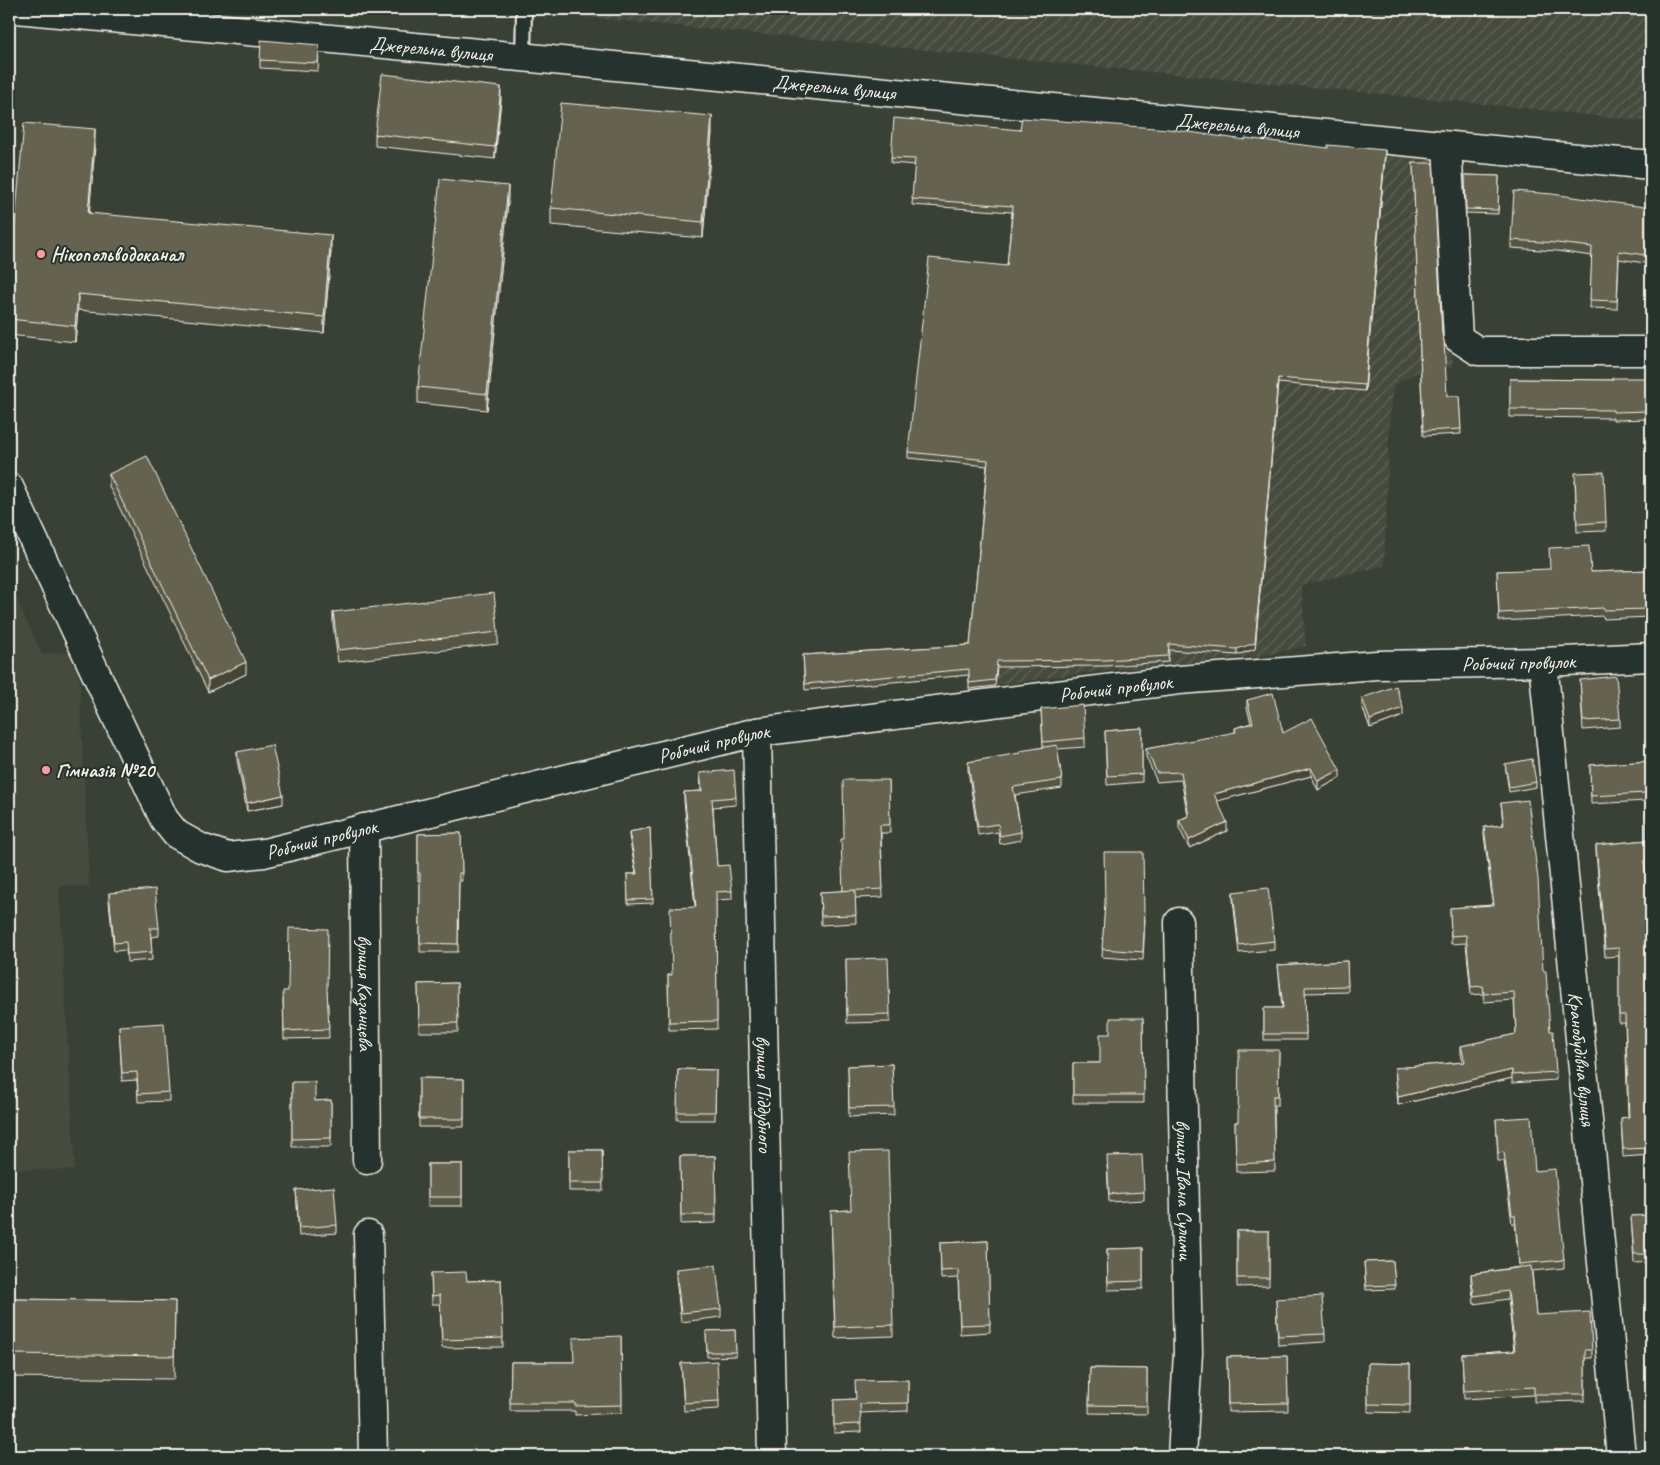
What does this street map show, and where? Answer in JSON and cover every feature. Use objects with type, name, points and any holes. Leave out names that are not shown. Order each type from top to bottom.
[{"type":"street","name":"Джерельна вулиця","points":[[17,9],[1651,165]]},
{"type":"street","points":[[1447,146],[1458,338],[1478,351],[1651,351]]},
{"type":"street","name":"Робочий провулок","points":[[9,487],[164,819],[176,834],[201,848],[228,857],[264,853],[757,732],[1180,680],[1377,665],[1544,662],[1651,657]]},
{"type":"street","name":"Кранобудівна вулиця","points":[[1544,662],[1620,1456]]},
{"type":"street","name":"вулиця Піддубного","points":[[757,732],[772,1456]]},
{"type":"street","name":"вулиця Казанцева","points":[[364,828],[367,1160]]},
{"type":"street","name":"вулиця Івана Сулими","points":[[1180,922],[1188,1354],[1182,1456]]},
{"type":"street","points":[[368,1235],[373,1456]]},
{"type":"lane","points":[[523,57],[524,9]]},
{"type":"shaded area","points":[[502,9],[1651,9],[1651,122],[1494,105]]},
{"type":"shaded area","points":[[1022,124],[1440,154],[1445,182],[1453,367],[1421,370],[1394,385],[1390,411],[1384,566],[1301,585],[1306,646],[1261,656],[1084,673],[969,689],[969,675],[805,690],[803,661],[970,651]]},
{"type":"shaded area","name":"Гімназія №20","points":[[9,582],[42,655],[78,651],[89,886],[59,886],[75,1170],[9,1169]]},
{"type":"building","points":[[261,40],[319,45],[318,63],[260,60]]},
{"type":"building","points":[[382,74],[501,87],[495,147],[375,134]]},
{"type":"building","points":[[561,103],[712,116],[703,222],[551,208]]},
{"type":"building","points":[[894,118],[1020,130],[1022,118],[1168,129],[1245,140],[1245,138],[1328,148],[1328,145],[1385,150],[1365,385],[1278,378],[1255,643],[1237,649],[1169,644],[1168,656],[1105,660],[997,661],[995,680],[969,683],[969,669],[805,684],[803,655],[970,645],[988,460],[908,452],[929,258],[1007,266],[1013,206],[912,199],[915,159],[891,158]]},
{"type":"building","points":[[24,123],[95,129],[88,213],[331,235],[324,317],[78,294],[75,326],[9,319],[9,290]]},
{"type":"building","points":[[1413,163],[1433,163],[1447,396],[1459,396],[1461,429],[1423,431]]},
{"type":"building","points":[[1465,175],[1499,176],[1498,210],[1466,209]]},
{"type":"building","points":[[440,179],[508,186],[487,394],[418,387]]},
{"type":"building","points":[[1514,191],[1552,194],[1651,208],[1651,256],[1619,251],[1617,301],[1590,300],[1592,247],[1511,240]]},
{"type":"building","points":[[1612,378],[1651,378],[1651,411],[1613,412],[1613,410],[1510,409],[1510,379],[1612,380]]},
{"type":"building","points":[[147,456],[246,662],[208,680],[109,474]]},
{"type":"building","points":[[1604,472],[1606,522],[1577,524],[1575,473]]},
{"type":"building","points":[[1589,546],[1591,572],[1651,570],[1651,609],[1604,610],[1603,608],[1499,613],[1497,571],[1550,569],[1549,548]]},
{"type":"building","points":[[494,593],[498,632],[338,650],[333,612]]},
{"type":"building","points":[[1616,676],[1620,719],[1583,721],[1580,680]]},
{"type":"building","points":[[1396,686],[1403,708],[1370,720],[1362,698]]},
{"type":"building","points":[[1273,693],[1283,733],[1312,718],[1340,770],[1318,781],[1311,768],[1214,794],[1227,822],[1189,840],[1179,820],[1189,816],[1181,772],[1157,773],[1146,749],[1236,732],[1235,728],[1253,723],[1247,700]]},
{"type":"building","points":[[1083,705],[1085,738],[1043,742],[1041,709]]},
{"type":"building","points":[[1142,728],[1142,774],[1107,776],[1105,731]]},
{"type":"building","points":[[272,745],[283,795],[247,803],[237,752]]},
{"type":"building","points":[[1057,745],[1062,780],[1013,787],[1021,832],[1000,836],[998,824],[978,827],[968,762]]},
{"type":"building","points":[[1532,759],[1536,782],[1509,787],[1505,764]]},
{"type":"building","points":[[1651,761],[1651,860],[1644,861],[1649,907],[1651,907],[1651,1148],[1623,1149],[1621,1118],[1629,1117],[1625,1015],[1619,1015],[1619,948],[1605,949],[1596,845],[1647,840],[1646,793],[1591,796],[1590,765]]},
{"type":"building","points":[[734,770],[736,797],[712,799],[717,866],[729,865],[732,891],[716,892],[717,1021],[669,1022],[668,975],[672,975],[670,908],[696,907],[684,792],[702,791],[700,773]]},
{"type":"building","points":[[843,780],[889,780],[890,825],[880,825],[883,889],[843,891],[841,839],[844,839]]},
{"type":"building","points":[[1528,800],[1538,879],[1543,971],[1546,971],[1550,1031],[1553,1031],[1556,1072],[1512,1075],[1512,1070],[1398,1097],[1395,1068],[1465,1062],[1461,1046],[1516,1034],[1514,992],[1484,994],[1483,986],[1471,987],[1466,935],[1451,936],[1450,908],[1494,905],[1484,827],[1504,825],[1501,803]]},
{"type":"building","points":[[650,828],[653,899],[628,900],[627,874],[637,874],[629,832]]},
{"type":"building","points":[[461,833],[462,873],[459,873],[458,944],[420,943],[418,834]]},
{"type":"building","points":[[1104,852],[1143,852],[1145,912],[1143,952],[1102,949],[1105,903]]},
{"type":"building","points":[[1268,888],[1274,941],[1239,945],[1233,892]]},
{"type":"building","points":[[155,889],[159,928],[150,928],[152,952],[127,954],[126,942],[114,943],[109,893]]},
{"type":"building","points":[[855,890],[856,915],[821,916],[820,892]]},
{"type":"building","points":[[289,928],[328,929],[327,989],[329,1029],[284,1031],[283,991],[288,991]]},
{"type":"building","points":[[888,958],[890,1014],[847,1015],[846,959]]},
{"type":"building","points":[[1347,961],[1348,986],[1305,987],[1306,1034],[1264,1034],[1264,1008],[1283,1008],[1278,965]]},
{"type":"building","points":[[457,983],[458,1023],[419,1024],[418,984]]},
{"type":"building","points":[[1110,1018],[1143,1018],[1144,1095],[1073,1095],[1073,1063],[1100,1063],[1100,1034],[1110,1034]]},
{"type":"building","points":[[164,1023],[169,1092],[138,1094],[137,1072],[122,1073],[119,1026]]},
{"type":"building","points":[[1239,1050],[1279,1050],[1278,1096],[1273,1096],[1275,1162],[1236,1164],[1235,1122],[1238,1122]]},
{"type":"building","points":[[892,1064],[894,1107],[849,1108],[848,1066]]},
{"type":"building","points":[[678,1069],[716,1070],[715,1112],[677,1112]]},
{"type":"building","points":[[419,1078],[464,1079],[464,1119],[419,1119]]},
{"type":"building","points":[[292,1082],[315,1082],[315,1101],[331,1100],[331,1138],[292,1139]]},
{"type":"building","points":[[1531,1117],[1535,1171],[1555,1169],[1564,1260],[1519,1264],[1515,1215],[1512,1215],[1504,1152],[1498,1153],[1496,1119]]},
{"type":"building","points":[[569,1150],[602,1150],[603,1183],[569,1183]]},
{"type":"building","points":[[888,1151],[893,1325],[835,1327],[831,1211],[851,1210],[849,1152]]},
{"type":"building","points":[[1142,1155],[1144,1192],[1109,1194],[1107,1156]]},
{"type":"building","points":[[680,1156],[715,1156],[716,1215],[681,1215]]},
{"type":"building","points":[[428,1164],[462,1164],[462,1197],[428,1197]]},
{"type":"building","points":[[334,1187],[337,1225],[299,1228],[296,1190]]},
{"type":"building","points":[[1651,1215],[1651,1254],[1634,1254],[1631,1216]]},
{"type":"building","points":[[1237,1231],[1269,1231],[1269,1278],[1237,1278]]},
{"type":"building","points":[[988,1241],[990,1324],[960,1325],[958,1270],[941,1271],[940,1243]]},
{"type":"building","points":[[1143,1248],[1143,1281],[1108,1282],[1107,1249]]},
{"type":"building","points":[[1393,1261],[1395,1285],[1366,1286],[1364,1262]]},
{"type":"building","points":[[716,1265],[721,1309],[681,1313],[676,1269]]},
{"type":"building","points":[[1531,1266],[1536,1315],[1590,1312],[1592,1350],[1585,1350],[1585,1394],[1534,1394],[1534,1387],[1464,1391],[1462,1354],[1515,1351],[1508,1291],[1474,1296],[1471,1274]]},
{"type":"building","points":[[466,1272],[467,1281],[501,1280],[503,1338],[442,1340],[440,1295],[432,1296],[431,1273]]},
{"type":"building","points":[[1322,1296],[1325,1334],[1278,1336],[1276,1299]]},
{"type":"building","points":[[9,1299],[175,1301],[174,1356],[9,1354]]},
{"type":"building","points":[[735,1330],[736,1352],[707,1352],[706,1331]]},
{"type":"building","points":[[621,1336],[622,1405],[575,1406],[575,1403],[510,1403],[511,1362],[574,1362],[573,1338]]},
{"type":"building","points":[[1287,1356],[1288,1403],[1228,1404],[1227,1357]]},
{"type":"building","points":[[717,1361],[719,1401],[684,1403],[681,1363]]},
{"type":"building","points":[[1368,1363],[1410,1364],[1410,1405],[1368,1404]]},
{"type":"building","points":[[1090,1368],[1147,1369],[1147,1406],[1089,1405]]},
{"type":"building","points":[[908,1380],[908,1403],[860,1404],[861,1424],[834,1425],[834,1400],[856,1399],[855,1381]]},
{"type":"place","name":"Нікопольводоканал","points":[[41,254]]},
{"type":"place","name":"Гімназія №20","points":[[46,770]]}]
